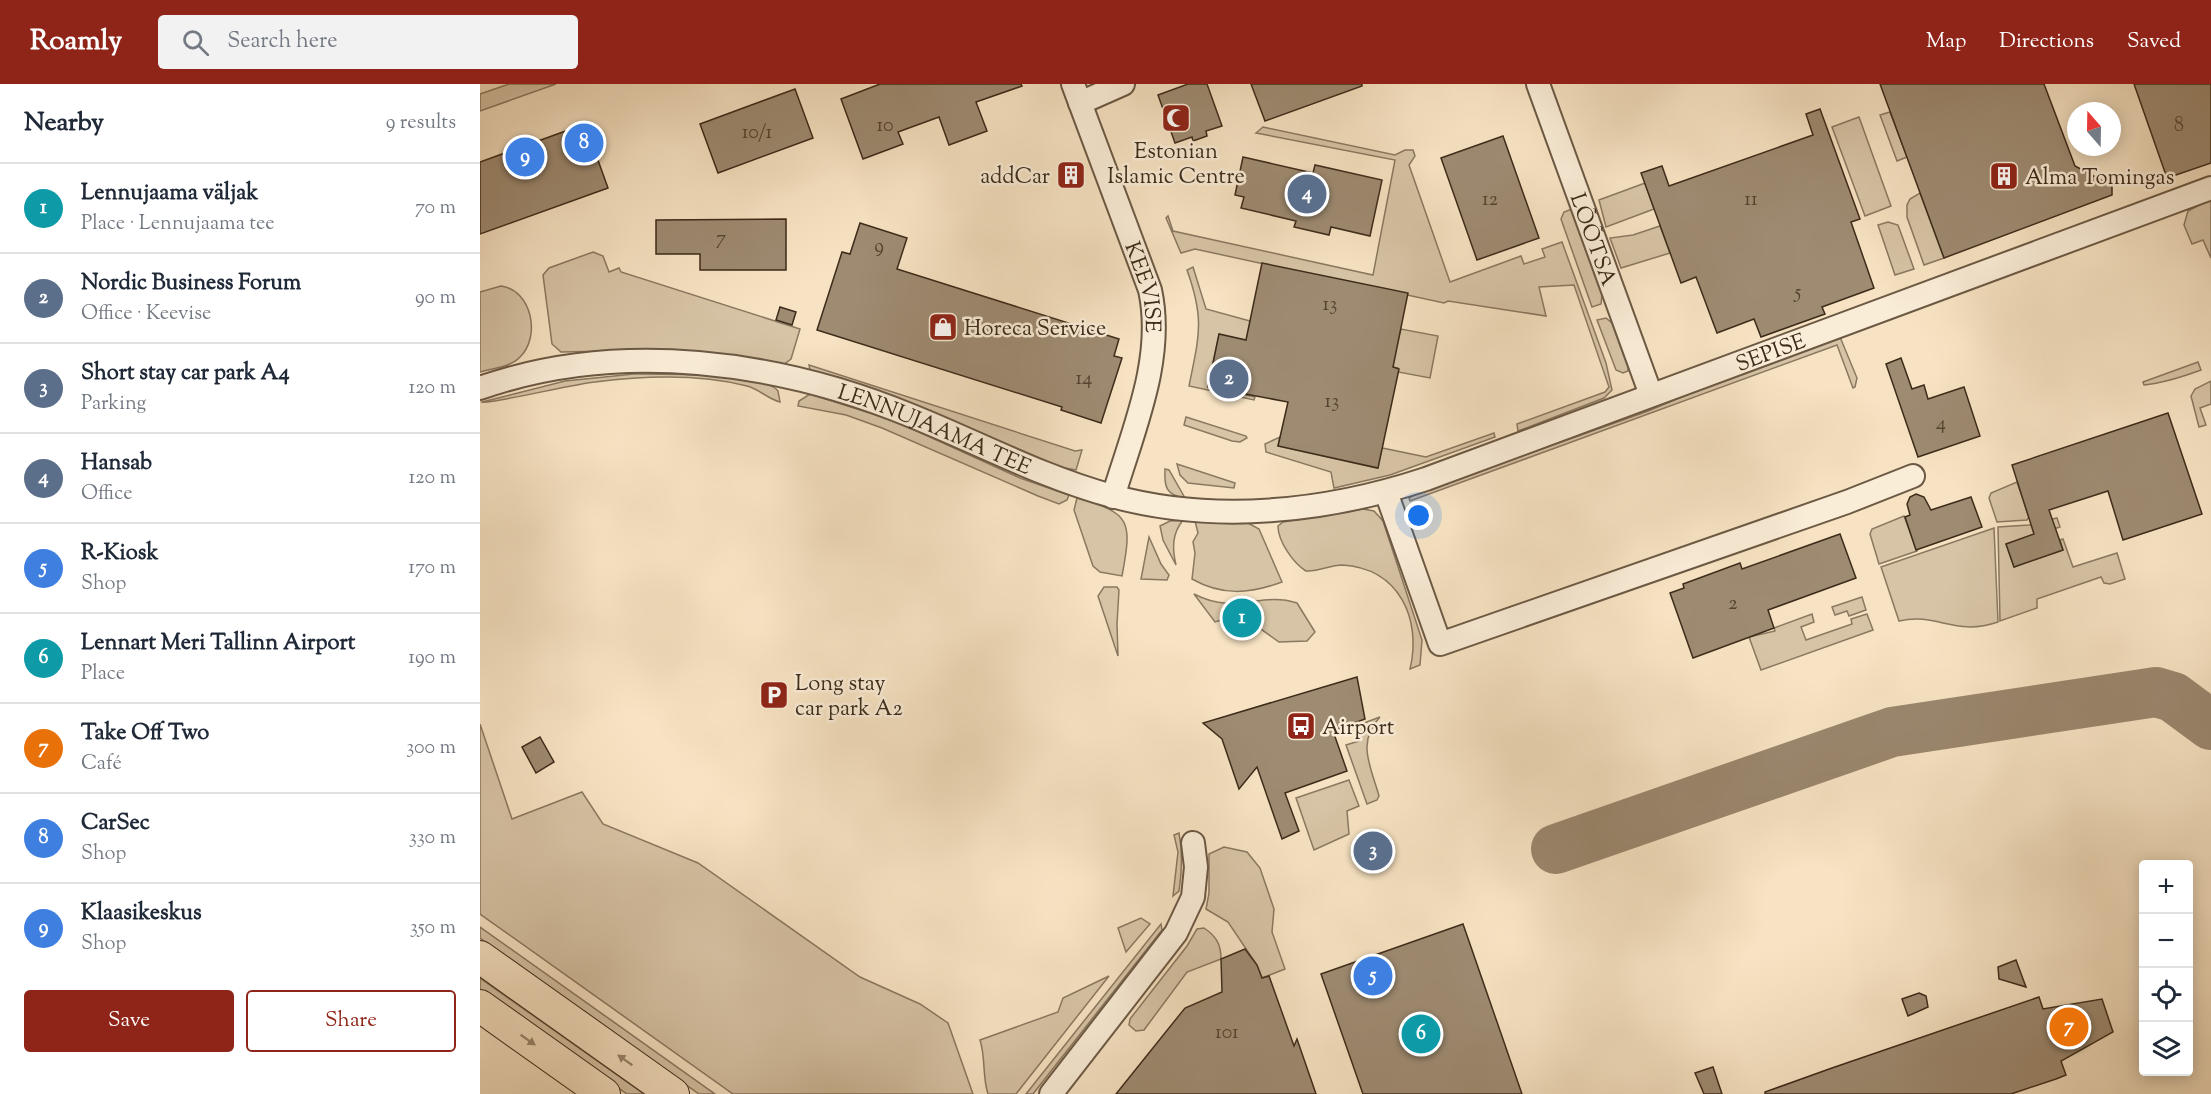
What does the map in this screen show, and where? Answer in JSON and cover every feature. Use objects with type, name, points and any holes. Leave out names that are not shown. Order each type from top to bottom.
[{"type":"highway","points":[[480,957],[673,1094]]},
{"type":"highway","points":[[480,1006],[604,1094]]},
{"type":"street","points":[[1077,94],[1123,84]]},
{"type":"street","name":"LÕÕTSA","points":[[1538,84],[1651,395]]},
{"type":"street","name":"KEEVISE","points":[[1077,94],[1150,290],[1154,310],[1155,341],[1150,370],[1113,497]]},
{"type":"street","name":"SEPISE","points":[[1386,492],[2211,188]]},
{"type":"street","name":"LENNUJAAMA TEE","points":[[480,388],[545,371],[600,364],[674,362],[729,366],[794,378],[852,394],[911,415],[1040,473],[1113,497],[1181,508],[1243,512],[1301,508],[1386,492]]},
{"type":"street","points":[[1386,492],[1440,644],[1847,502],[1913,476]]},
{"type":"street","points":[[1051,1094],[1176,933],[1193,897],[1196,883],[1193,843]]},
{"type":"shaded area","points":[[509,84],[556,84],[480,111],[480,94]]},
{"type":"shaded area","points":[[1890,112],[1907,157],[1897,161],[1880,115]]},
{"type":"shaded area","points":[[1859,117],[1891,206],[1865,216],[1832,127]]},
{"type":"shaded area","points":[[1263,127],[1395,155],[1405,150],[1413,150],[1415,156],[1409,165],[1450,282],[1521,256],[1524,264],[1545,257],[1542,249],[1562,242],[1606,363],[1612,390],[1604,398],[1518,431],[1517,424],[1605,392],[1609,387],[1574,285],[1539,287],[1546,316],[1448,301],[1444,303],[1195,249],[1181,253],[1166,218],[1168,216],[1173,231],[1373,275],[1395,160],[1256,133]]},
{"type":"shaded area","points":[[1645,183],[1654,209],[1606,227],[1599,200]]},
{"type":"shaded area","points":[[1920,193],[1944,258],[1924,265],[1907,217],[1907,205],[1910,199]]},
{"type":"shaded area","points":[[2211,199],[2211,258],[2203,240],[2192,244],[2184,225],[2188,211]]},
{"type":"shaded area","points":[[1572,209],[1602,295],[1601,304],[1592,307],[1561,219],[1564,212]]},
{"type":"shaded area","points":[[1888,222],[1898,225],[1914,269],[1895,275],[1878,225]]},
{"type":"shaded area","points":[[1660,226],[1670,253],[1621,268],[1610,238],[1633,235]]},
{"type":"shaded area","points":[[593,252],[603,256],[609,272],[619,268],[621,272],[800,329],[791,359],[783,365],[661,350],[561,352],[552,344],[543,275],[549,268]]},
{"type":"shaded area","points":[[1193,267],[1206,309],[1250,321],[1397,344],[1401,329],[1438,336],[1430,378],[1398,372],[1398,368],[1301,348],[1300,351],[1219,335],[1208,387],[1255,397],[1254,400],[1189,386],[1199,328],[1193,287],[1187,270]]},
{"type":"shaded area","points":[[501,286],[512,289],[526,305],[530,315],[530,338],[526,348],[516,360],[507,365],[480,372],[480,292]]},
{"type":"shaded area","points":[[1606,318],[1612,323],[1628,367],[1628,371],[1623,373],[1616,370],[1597,320]]},
{"type":"shaded area","points":[[1840,337],[1857,378],[1853,388],[1837,345],[1410,501],[1409,498],[1416,494],[1648,411],[1724,379]]},
{"type":"shaded area","points":[[2198,362],[2201,370],[2159,383],[2144,385],[2143,382]]},
{"type":"shaded area","points":[[809,365],[1075,451],[1082,450],[1076,470],[1054,466],[815,373],[810,370]]},
{"type":"shaded area","points":[[634,374],[711,376],[754,381],[769,385],[778,391],[780,402],[747,386],[710,379],[671,377],[595,382],[482,402],[565,381]]},
{"type":"shaded area","points":[[2211,381],[2211,404],[2200,408],[2206,425],[2199,427],[2191,396],[2195,389]]},
{"type":"shaded area","points":[[810,394],[895,421],[1020,478],[1069,495],[1067,500],[1059,504],[1038,496],[882,428],[846,415],[798,406],[799,401]]},
{"type":"shaded area","points":[[1186,417],[1247,438],[1240,442],[1232,441],[1184,425]]},
{"type":"shaded area","points":[[1494,433],[1495,437],[1390,475],[1334,488],[1331,472],[1266,452],[1265,444],[1280,437],[1278,446],[1377,468],[1382,448],[1426,457]]},
{"type":"shaded area","points":[[1177,464],[1235,483],[1234,488],[1188,483],[1180,475]]},
{"type":"shaded area","points":[[1165,469],[1169,470],[1185,498],[1170,492],[1165,481]]},
{"type":"shaded area","points":[[2017,482],[2029,517],[2027,520],[1997,522],[1989,498],[1991,493]]},
{"type":"shaded area","points":[[1077,498],[1109,509],[1124,522],[1127,543],[1122,576],[1100,572],[1093,566],[1074,510]]},
{"type":"shaded area","points":[[1363,509],[1374,511],[1383,521],[1422,640],[1420,665],[1410,669],[1413,650],[1409,615],[1402,599],[1392,586],[1378,575],[1362,568],[1342,565],[1306,571],[1287,551],[1279,532],[1278,526],[1283,522]]},
{"type":"shaded area","points":[[1904,516],[1917,551],[1879,564],[1870,534],[1872,529]]},
{"type":"shaded area","points":[[2057,518],[2060,527],[2006,544],[2014,567],[2063,550],[2060,540],[2063,539],[2073,567],[2117,553],[2125,579],[2110,584],[2104,583],[2101,577],[2037,599],[2037,608],[2000,621],[1998,527],[2029,525]]},
{"type":"shaded area","points":[[1183,520],[1174,541],[1176,565],[1163,540],[1160,526],[1170,521]]},
{"type":"shaded area","points":[[1195,521],[1248,523],[1259,529],[1282,582],[1247,591],[1225,591],[1203,585],[1192,579],[1195,553],[1193,542],[1198,533]]},
{"type":"shaded area","points":[[1994,528],[1998,622],[1969,627],[1925,619],[1899,621],[1881,567]]},
{"type":"shaded area","points":[[1149,537],[1161,564],[1169,575],[1167,580],[1141,579]]},
{"type":"shaded area","points":[[1104,587],[1117,587],[1119,590],[1118,656],[1098,596]]},
{"type":"shaded area","points":[[1194,594],[1223,603],[1283,600],[1297,603],[1315,632],[1307,641],[1279,642],[1255,625],[1232,617],[1215,622]]},
{"type":"shaded area","points":[[1862,597],[1866,610],[1849,616],[1847,611],[1835,615],[1832,607]]},
{"type":"shaded area","points":[[1812,614],[1814,622],[1801,627],[1806,640],[1852,624],[1851,619],[1867,614],[1873,630],[1761,670],[1749,637],[1775,631],[1774,628]]},
{"type":"shaded area","points":[[1380,717],[1373,726],[1367,745],[1369,765],[1379,796],[1377,800],[1367,804],[1346,745],[1359,741],[1356,726]]},
{"type":"shaded area","points":[[480,724],[512,819],[582,792],[603,824],[698,863],[860,977],[920,1004],[948,1023],[973,1094],[733,1094],[480,914]]},
{"type":"shaded area","points":[[1349,780],[1359,806],[1347,811],[1349,834],[1314,850],[1296,798]]},
{"type":"shaded area","points":[[1179,833],[1182,855],[1181,876],[1179,891],[1173,896],[1178,852],[1174,835]]},
{"type":"shaded area","points":[[1224,847],[1247,852],[1260,868],[1274,909],[1272,932],[1285,969],[1262,978],[1257,965],[1228,922],[1206,909],[1209,893],[1209,854]]},
{"type":"shaded area","points":[[1141,918],[1150,924],[1126,952],[1118,928]]},
{"type":"shaded area","points":[[1161,924],[1162,930],[1033,1094],[1026,1094]]},
{"type":"shaded area","points":[[480,927],[715,1094],[699,1094],[480,938]]},
{"type":"shaded area","points":[[1204,928],[1217,941],[1221,959],[1187,972],[1144,1030],[1136,1031],[1129,1025],[1130,1019],[1187,946],[1197,929]]},
{"type":"shaded area","points":[[1109,976],[1016,1094],[988,1094],[980,1040],[1058,1012],[1063,998]]},
{"type":"shaded area","points":[[480,978],[644,1094],[627,1094],[480,990]]},
{"type":"building","points":[[880,84],[1021,84],[1022,86],[976,102],[987,131],[949,145],[939,117],[898,132],[903,144],[863,159],[841,99]]},
{"type":"building","points":[[1188,84],[1207,84],[1222,126],[1206,131],[1207,136],[1193,141],[1192,137],[1175,143],[1158,95]]},
{"type":"building","points":[[1251,84],[1362,84],[1362,86],[1265,121]]},
{"type":"building","name":"Alma Tomingas","points":[[1880,84],[2044,84],[2067,145],[2067,156],[2071,156],[2075,166],[2112,186],[2112,195],[1944,258]]},
{"type":"building","points":[[2134,84],[2211,84],[2211,163],[2167,178]]},
{"type":"building","points":[[795,89],[813,138],[718,173],[700,124]]},
{"type":"building","points":[[1820,109],[1860,219],[1851,222],[1874,288],[1822,307],[1825,314],[1761,337],[1754,319],[1717,333],[1696,277],[1681,283],[1641,173],[1662,166],[1669,186],[1813,135],[1806,114]]},
{"type":"building","points":[[585,124],[608,188],[480,234],[480,162]]},
{"type":"building","points":[[1503,136],[1539,238],[1477,260],[1441,158]]},
{"type":"building","points":[[1243,157],[1313,173],[1315,165],[1382,180],[1370,236],[1331,227],[1329,235],[1294,227],[1296,221],[1241,208],[1244,197],[1235,195]]},
{"type":"building","name":"addCar","points":[[1079,165],[1084,179],[1062,186],[1058,171]]},
{"type":"building","points":[[786,219],[786,270],[700,270],[700,254],[656,254],[656,220]]},
{"type":"building","name":"Horeca Service","points":[[860,223],[907,238],[897,269],[1119,339],[1114,356],[1122,358],[1101,423],[1061,410],[1062,407],[817,330],[842,252],[850,254]]},
{"type":"building","points":[[1262,263],[1408,293],[1393,367],[1399,369],[1378,468],[1278,446],[1288,402],[1208,387],[1219,334],[1246,340]]},
{"type":"building","points":[[780,307],[796,312],[792,325],[776,320]]},
{"type":"building","points":[[1901,358],[1912,389],[1924,385],[1928,399],[1964,387],[1980,436],[1918,457],[1886,364]]},
{"type":"building","points":[[2168,413],[2202,514],[2123,540],[2108,491],[2049,510],[2063,550],[2014,567],[2006,544],[2034,534],[2012,465]]},
{"type":"building","points":[[1916,494],[1924,497],[1931,510],[1971,497],[1982,527],[1916,550],[1905,517],[1910,515],[1907,504],[1910,497]]},
{"type":"building","points":[[1840,534],[1856,578],[1768,610],[1774,628],[1693,658],[1670,593],[1684,588],[1683,584],[1740,563],[1742,569]]},
{"type":"building","points":[[1357,677],[1365,719],[1333,731],[1347,771],[1285,793],[1299,831],[1282,839],[1257,767],[1239,789],[1222,739],[1203,723]]},
{"type":"building","points":[[540,737],[554,762],[536,773],[522,747]]},
{"type":"building","points":[[1463,924],[1522,1094],[1363,1094],[1321,974]]},
{"type":"building","points":[[1245,949],[1257,965],[1262,978],[1269,976],[1294,1046],[1297,1039],[1316,1094],[1116,1094],[1185,1008],[1222,992],[1221,959]]},
{"type":"building","points":[[2016,960],[2026,987],[1999,979],[1998,967]]},
{"type":"building","points":[[1919,993],[1926,996],[1928,1007],[1908,1016],[1902,999]]},
{"type":"building","points":[[2039,997],[2043,1009],[2102,999],[2113,1032],[2061,1061],[2066,1075],[2056,1079],[2011,1094],[1765,1094],[1765,1092],[1832,1068]]},
{"type":"building","points":[[1713,1067],[1722,1094],[1704,1094],[1695,1073]]},
{"type":"taxiway","points":[[1556,849],[1892,732],[2156,692],[2173,697],[2211,725]]},
{"type":"place","name":"Estonian Islamic Centre","points":[[1176,118]]},
{"type":"place","name":"CarSec","points":[[584,143]]},
{"type":"place","name":"Klaasikeskus","points":[[525,157]]},
{"type":"place","name":"addCar","points":[[1071,175]]},
{"type":"place","name":"Alma Tomingas","points":[[2004,176]]},
{"type":"place","name":"Hansab","points":[[1307,194]]},
{"type":"place","name":"Horeca Service","points":[[943,327]]},
{"type":"place","name":"Nordic Business Forum","points":[[1229,379]]},
{"type":"place","name":"Lennujaama väljak","points":[[1242,618]]},
{"type":"place","name":"Long stay car park A2","points":[[774,695]]},
{"type":"place","name":"Airport","points":[[1301,726]]},
{"type":"place","name":"Short stay car park A4","points":[[1373,851]]},
{"type":"place","name":"R-Kiosk","points":[[1373,976]]},
{"type":"place","name":"Take Off Two","points":[[2069,1027]]},
{"type":"place","name":"Lennart Meri Tallinn Airport","points":[[1421,1034]]}]
